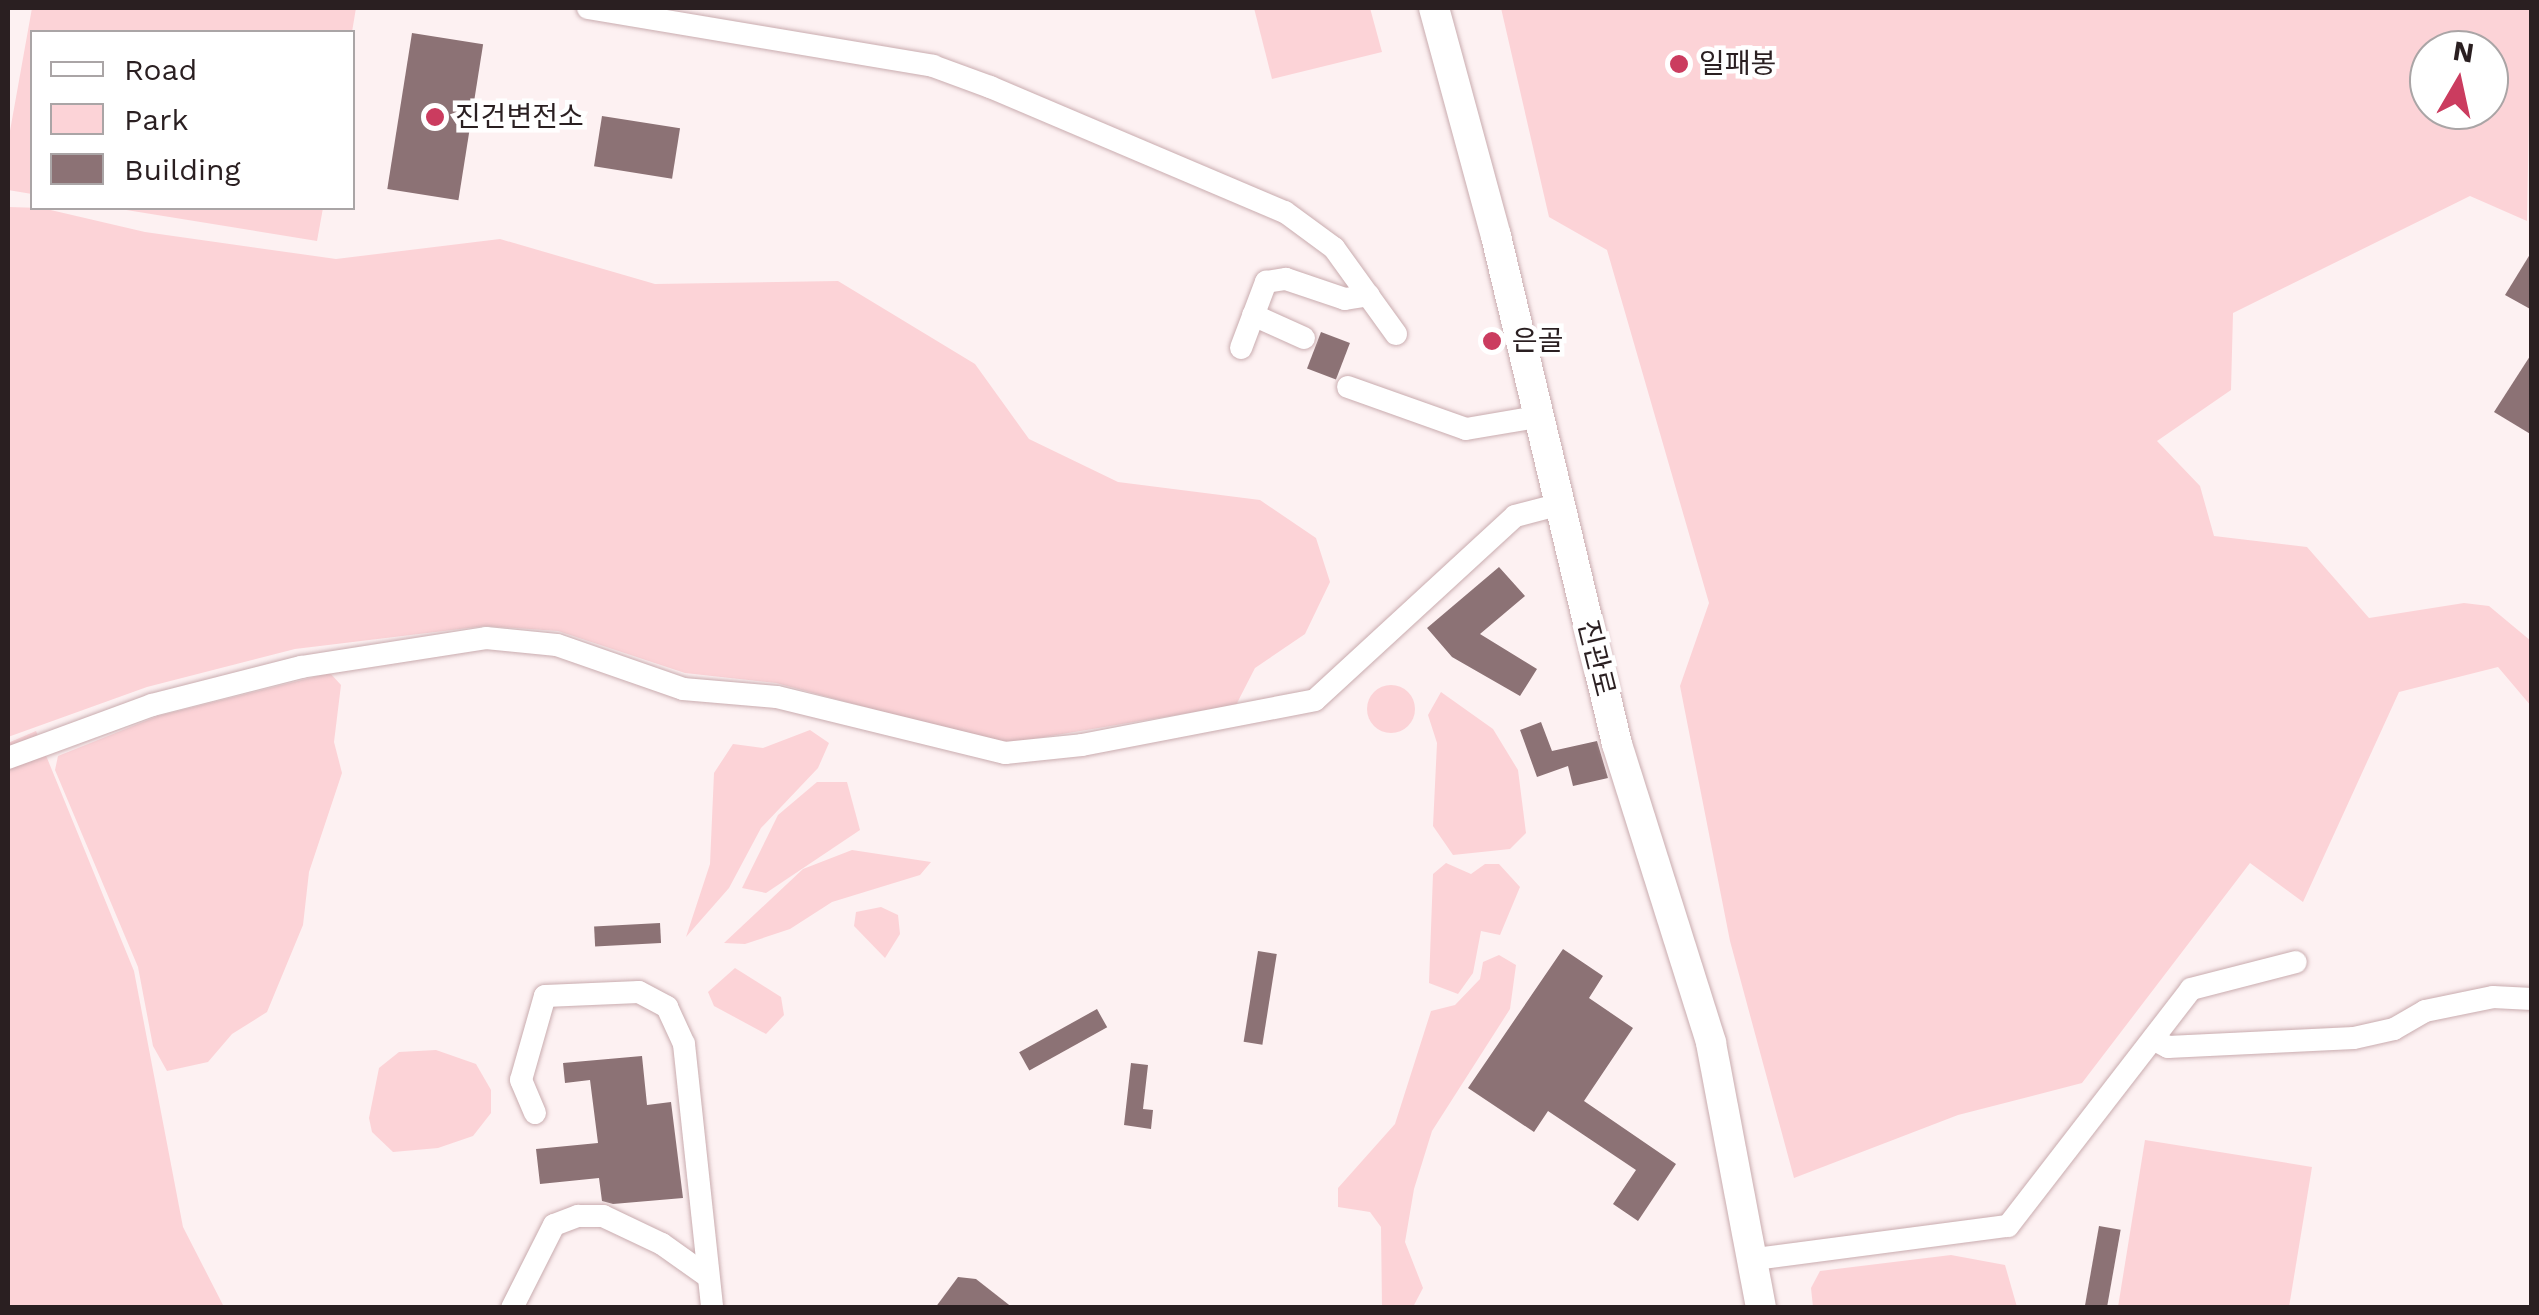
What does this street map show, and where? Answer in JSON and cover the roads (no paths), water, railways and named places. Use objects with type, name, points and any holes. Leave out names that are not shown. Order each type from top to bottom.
[{"type":"main road","name":"진관로","points":[[1434,8],[1496,236],[1557,506],[1618,744],[1711,1043],[1756,1260],[1761,1308]]},
{"type":"street","points":[[588,8],[962,77],[1257,196],[1334,248],[1396,334]]},
{"type":"street","points":[[1241,348],[1266,282],[1286,279],[1345,299],[1368,295]]},
{"type":"street","points":[[1253,316],[1304,338]]},
{"type":"street","points":[[1348,387],[1466,429],[1536,417]]},
{"type":"street","points":[[8,758],[152,705],[301,667],[486,638],[557,645],[682,690],[777,697],[1005,753],[1082,744],[1315,700],[1514,516],[1557,506]]},
{"type":"street","points":[[1756,1260],[2008,1226],[2191,989],[2296,962]]},
{"type":"street","points":[[535,1112],[521,1080],[545,996],[639,992],[667,1007],[684,1044],[712,1308]]},
{"type":"street","points":[[2153,1038],[2168,1048],[2354,1038],[2394,1030],[2425,1011],[2493,997],[2532,999]]},
{"type":"street","points":[[512,1308],[554,1225],[578,1216],[603,1216],[662,1244],[707,1276]]},
{"type":"place","name":"일패봉","points":[[1679,64]]},
{"type":"place","name":"진건변전소","points":[[435,117]]},
{"type":"place","name":"은골","points":[[1492,341]]}]
